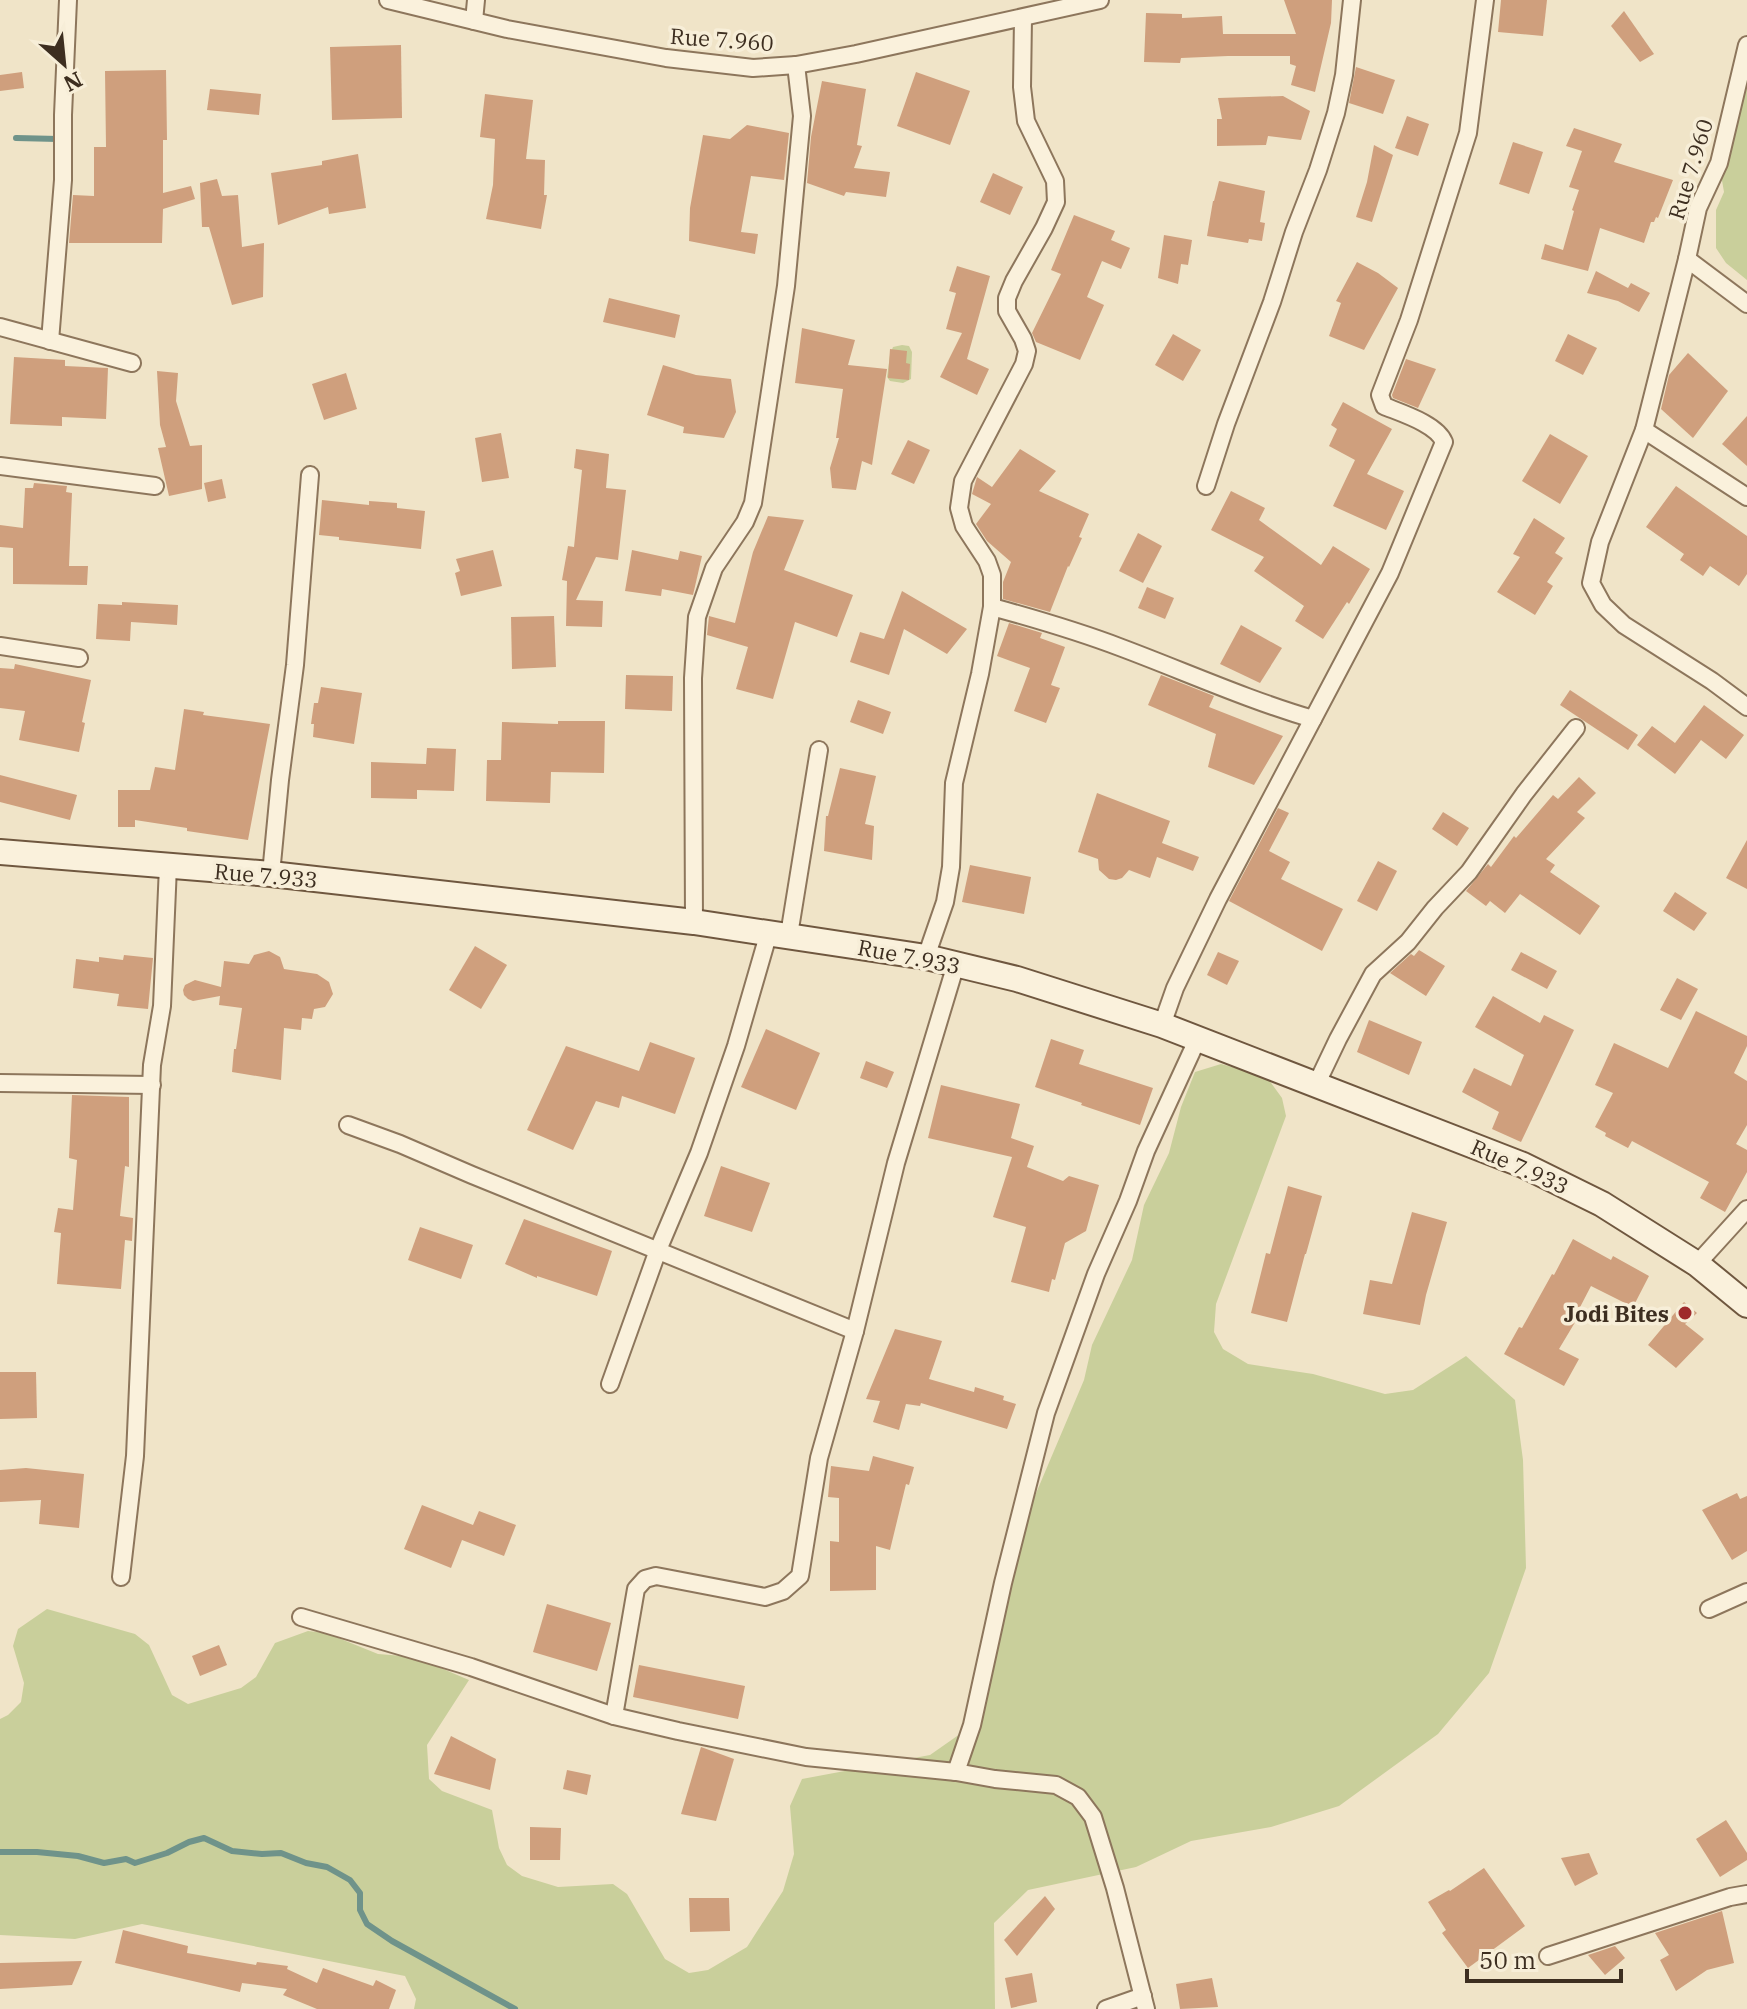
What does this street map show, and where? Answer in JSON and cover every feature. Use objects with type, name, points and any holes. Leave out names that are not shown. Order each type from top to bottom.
[{"type":"street","points":[[50,341],[63,180],[68,0]]},
{"type":"street","name":"Rue 7.960","points":[[388,0],[507,29],[666,58],[753,68],[796,65],[856,54],[1100,0]]},
{"type":"street","points":[[474,21],[476,0]]},
{"type":"street","points":[[1206,486],[1336,113],[1344,75],[1352,0]]},
{"type":"street","points":[[1162,1025],[1175,988],[1218,899],[1390,573],[1444,442],[1442,435],[1427,425],[1384,406],[1380,395],[1409,320],[1468,133],[1485,0]]},
{"type":"street","points":[[926,957],[945,902],[951,867],[954,783],[980,674],[992,607],[992,575],[987,561],[964,526],[959,508],[963,481],[1024,364],[1027,351],[1007,311],[1007,298],[1056,202],[1055,181],[1026,121],[1022,87],[1023,18]]},
{"type":"street","name":"Rue 7.960","points":[[1747,45],[1741,88],[1719,163],[1698,208],[1644,430],[1600,542],[1591,583],[1603,605],[1624,625],[1747,707]]},
{"type":"street","points":[[694,922],[693,678],[697,617],[714,568],[745,522],[753,503],[786,286],[802,116],[796,65]]},
{"type":"street","points":[[1687,259],[1747,304]]},
{"type":"street","points":[[0,327],[132,363]]},
{"type":"street","points":[[1644,430],[1747,497]]},
{"type":"street","points":[[0,466],[155,486]]},
{"type":"street","points":[[271,874],[295,665],[310,475]]},
{"type":"street","points":[[992,607],[1119,647],[1250,699],[1313,719]]},
{"type":"street","points":[[0,646],[79,658]]},
{"type":"street","points":[[1317,1083],[1373,974],[1408,942],[1469,872],[1576,728]]},
{"type":"street","points":[[610,1384],[779,934],[819,750]]},
{"type":"street","name":"Rue 7.933","points":[[0,852],[271,874],[694,922],[926,957],[1017,979],[1198,1038],[1523,1165],[1602,1204],[1697,1264],[1747,1305]]},
{"type":"street","points":[[121,1577],[135,1456],[152,1065],[162,1006],[168,866]]},
{"type":"street","points":[[614,1716],[636,1589],[645,1579],[656,1576],[765,1597],[783,1591],[800,1576],[819,1458],[855,1331],[896,1163],[956,964]]},
{"type":"street","points":[[956,1772],[972,1725],[1003,1583],[1046,1413],[1096,1274],[1146,1151],[1198,1038]]},
{"type":"street","points":[[0,1085],[152,1085]]},
{"type":"street","points":[[348,1125],[855,1331]]},
{"type":"street","points":[[1697,1264],[1747,1209]]},
{"type":"street","points":[[1709,1609],[1747,1592]]},
{"type":"street","points":[[301,1617],[471,1667],[614,1716],[678,1731],[806,1757],[1056,1785],[1078,1797],[1093,1817],[1115,1888],[1144,2003],[1106,2009]]},
{"type":"street","points":[[1548,1956],[1747,1894]]},
{"type":"green space","points":[[1747,87],[1747,280],[1726,263],[1716,248],[1716,210],[1724,192],[1719,163],[1734,89]]},
{"type":"green space","points":[[909,346],[912,352],[911,379],[903,383],[890,381],[887,377],[893,347]]},
{"type":"green space","points":[[1221,1064],[1266,1076],[1282,1098],[1286,1116],[1216,1304],[1214,1332],[1223,1349],[1248,1364],[1313,1374],[1385,1394],[1413,1390],[1466,1356],[1515,1400],[1523,1460],[1526,1568],[1489,1673],[1438,1734],[1339,1806],[1271,1827],[1191,1841],[1136,1867],[1028,1890],[994,1923],[995,2009],[414,2009],[416,1999],[405,1976],[142,1924],[75,1939],[0,1935],[0,1719],[21,1702],[24,1683],[13,1646],[18,1629],[47,1609],[135,1634],[149,1645],[172,1695],[188,1704],[241,1688],[256,1677],[275,1643],[308,1631],[326,1633],[378,1654],[415,1657],[469,1680],[427,1745],[429,1779],[442,1791],[492,1810],[499,1848],[507,1865],[522,1876],[558,1887],[613,1884],[627,1894],[665,1959],[689,1973],[708,1970],[747,1947],[783,1891],[794,1854],[790,1806],[802,1779],[930,1755],[960,1734],[1034,1498],[1084,1380],[1092,1345],[1132,1260],[1144,1205],[1169,1153],[1181,1107],[1195,1072]]},
{"type":"building","points":[[1284,0],[1332,0],[1331,23],[1315,92],[1291,85],[1296,66],[1290,64],[1290,56],[1228,56],[1181,58],[1180,63],[1144,62],[1146,13],[1182,14],[1182,18],[1222,16],[1223,34],[1296,34]]},
{"type":"building","points":[[1501,0],[1547,0],[1543,36],[1498,32]]},
{"type":"building","points":[[1624,11],[1654,54],[1640,62],[1611,26]]},
{"type":"building","points":[[401,45],[402,118],[332,120],[330,47]]},
{"type":"building","points":[[1356,67],[1395,80],[1383,114],[1349,103]]},
{"type":"building","points":[[166,70],[167,140],[163,140],[163,193],[191,186],[195,199],[163,209],[162,243],[69,243],[73,195],[94,196],[94,147],[106,147],[105,71]]},
{"type":"building","points":[[22,72],[24,88],[0,91],[0,75]]},
{"type":"building","points":[[916,72],[970,91],[950,145],[897,126]]},
{"type":"building","points":[[822,81],[866,89],[857,145],[862,146],[854,168],[890,172],[886,197],[846,192],[844,196],[807,183],[811,137]]},
{"type":"building","points":[[210,89],[261,94],[259,115],[207,110]]},
{"type":"building","points":[[485,94],[533,100],[526,159],[545,160],[544,195],[547,195],[541,229],[486,219],[493,185],[495,139],[480,137]]},
{"type":"building","points":[[1283,96],[1310,111],[1301,140],[1268,136],[1266,145],[1217,146],[1217,119],[1222,119],[1218,98]]},
{"type":"building","points":[[1407,116],[1429,124],[1418,156],[1395,148]]},
{"type":"building","points":[[747,125],[789,133],[784,180],[751,176],[741,232],[758,234],[755,254],[689,241],[690,208],[703,135],[730,139]]},
{"type":"building","points":[[1574,128],[1622,144],[1614,162],[1673,180],[1658,218],[1651,222],[1644,243],[1600,228],[1588,271],[1541,259],[1545,244],[1563,250],[1574,211],[1579,190],[1569,187],[1582,151],[1566,146]]},
{"type":"building","points":[[1513,142],[1543,152],[1529,194],[1499,184]]},
{"type":"building","points":[[1374,145],[1393,155],[1372,222],[1356,217]]},
{"type":"building","points":[[358,154],[366,208],[329,214],[328,207],[278,225],[271,173],[322,165],[322,161]]},
{"type":"building","points":[[993,173],[1023,187],[1010,215],[980,202]]},
{"type":"building","points":[[217,179],[222,196],[238,195],[242,247],[264,243],[263,297],[232,305],[209,227],[202,227],[200,183]]},
{"type":"building","points":[[1219,181],[1265,191],[1260,222],[1265,223],[1262,241],[1249,239],[1248,243],[1207,236]]},
{"type":"building","points":[[1074,215],[1115,231],[1111,240],[1130,248],[1121,269],[1102,261],[1087,297],[1104,305],[1080,360],[1036,342],[1032,333],[1061,274],[1051,270]]},
{"type":"building","points":[[1164,235],[1192,240],[1188,265],[1181,264],[1178,284],[1158,278]]},
{"type":"building","points":[[1357,262],[1398,288],[1364,350],[1329,336],[1341,303],[1336,301]]},
{"type":"building","points":[[957,266],[990,276],[967,359],[989,369],[977,395],[940,377],[962,333],[946,329],[956,293],[949,291]]},
{"type":"building","points":[[1596,271],[1628,288],[1631,283],[1650,293],[1639,312],[1618,301],[1587,293]]},
{"type":"building","points":[[609,298],[680,315],[675,338],[603,322]]},
{"type":"building","points":[[802,328],[855,340],[848,365],[887,369],[872,465],[862,461],[856,490],[832,488],[830,468],[839,438],[836,438],[843,389],[795,383]]},
{"type":"building","points":[[1173,334],[1201,350],[1183,381],[1155,365]]},
{"type":"building","points":[[1568,334],[1597,348],[1583,375],[1555,361]]},
{"type":"building","points":[[890,349],[907,351],[909,380],[888,378]]},
{"type":"building","points":[[1688,353],[1728,391],[1693,438],[1661,409],[1669,375]]},
{"type":"building","points":[[14,357],[65,360],[65,366],[108,368],[106,419],[62,417],[62,426],[10,424]]},
{"type":"building","points":[[1406,359],[1436,369],[1418,408],[1392,395]]},
{"type":"building","points":[[663,365],[696,375],[731,379],[736,412],[724,438],[683,433],[684,427],[647,415]]},
{"type":"building","points":[[157,371],[178,373],[176,401],[190,446],[202,445],[202,489],[169,496],[158,448],[166,447],[160,425]]},
{"type":"building","points":[[346,373],[357,409],[324,420],[312,384]]},
{"type":"building","points":[[1343,402],[1392,429],[1367,474],[1404,491],[1386,530],[1333,506],[1355,460],[1329,446],[1337,429],[1331,425]]},
{"type":"building","points":[[1747,416],[1747,466],[1722,444]]},
{"type":"building","points":[[501,433],[509,478],[482,482],[475,438]]},
{"type":"building","points":[[1550,434],[1588,456],[1560,504],[1522,481]]},
{"type":"building","points":[[908,440],[930,450],[914,484],[891,474]]},
{"type":"building","points":[[576,449],[609,454],[606,488],[626,490],[618,560],[596,557],[576,600],[603,601],[602,627],[566,626],[567,581],[562,580],[568,546],[574,547],[582,470],[574,468]]},
{"type":"building","points":[[1020,449],[1056,471],[1039,491],[1089,514],[1050,612],[1003,599],[1003,582],[1011,562],[987,541],[976,524],[991,504],[972,494],[977,477],[992,487]]},
{"type":"building","points":[[222,479],[226,498],[208,502],[204,483]]},
{"type":"building","points":[[34,483],[67,486],[66,492],[72,493],[69,566],[88,566],[87,585],[13,584],[13,548],[0,547],[0,525],[23,528],[25,488],[33,488]]},
{"type":"building","points":[[1676,486],[1747,536],[1747,574],[1739,586],[1710,566],[1703,576],[1680,560],[1684,554],[1646,527]]},
{"type":"building","points":[[1231,491],[1265,508],[1259,520],[1321,565],[1333,546],[1370,569],[1323,639],[1295,621],[1304,606],[1254,571],[1264,557],[1211,530]]},
{"type":"building","points":[[322,500],[369,505],[369,501],[397,503],[397,508],[425,511],[421,549],[319,535]]},
{"type":"building","points":[[768,516],[804,520],[784,570],[853,595],[837,637],[795,622],[773,699],[736,689],[748,647],[707,635],[709,616],[735,623],[753,552]]},
{"type":"building","points":[[1534,518],[1565,538],[1555,553],[1563,558],[1547,582],[1553,586],[1535,615],[1497,592],[1520,557],[1513,554]]},
{"type":"building","points":[[1138,533],[1162,546],[1143,583],[1119,571]]},
{"type":"building","points":[[493,550],[502,586],[461,596],[455,573],[460,571],[456,559]]},
{"type":"building","points":[[632,550],[678,560],[680,551],[702,556],[693,595],[662,589],[661,596],[625,591]]},
{"type":"building","points":[[1147,587],[1174,598],[1165,619],[1138,608]]},
{"type":"building","points":[[902,591],[967,629],[947,654],[904,629],[889,675],[850,662],[860,632],[884,639]]},
{"type":"building","points":[[122,602],[178,605],[177,625],[131,622],[130,641],[96,639],[98,604],[122,605]]},
{"type":"building","points":[[554,616],[556,667],[512,669],[511,617]]},
{"type":"building","points":[[1009,623],[1042,633],[1040,638],[1065,647],[1051,685],[1060,688],[1046,723],[1014,711],[1030,668],[997,656]]},
{"type":"building","points":[[1241,625],[1282,648],[1260,683],[1220,664]]},
{"type":"building","points":[[15,664],[91,680],[79,752],[19,740],[25,711],[0,708],[0,668],[14,669]]},
{"type":"building","points":[[626,675],[673,676],[672,711],[625,709]]},
{"type":"building","points":[[1161,675],[1214,696],[1209,707],[1283,736],[1254,785],[1208,767],[1216,734],[1148,705]]},
{"type":"building","points":[[321,687],[362,693],[354,744],[313,737],[314,703],[318,703]]},
{"type":"building","points":[[1570,690],[1638,735],[1628,750],[1560,705]]},
{"type":"building","points":[[858,700],[891,712],[883,734],[850,722]]},
{"type":"building","points":[[1704,705],[1744,735],[1726,759],[1701,740],[1675,774],[1637,745],[1652,726],[1675,743]]},
{"type":"building","points":[[184,709],[204,712],[203,715],[270,724],[248,840],[135,820],[135,827],[118,827],[118,790],[150,790],[155,767],[175,770]]},
{"type":"building","points":[[558,721],[605,721],[604,773],[551,772],[550,803],[486,801],[487,760],[501,760],[502,722],[558,724]]},
{"type":"building","points":[[427,748],[456,749],[454,791],[417,790],[417,799],[371,798],[371,762],[426,764]]},
{"type":"building","points":[[840,768],[876,776],[865,824],[874,826],[872,860],[824,851],[826,816]]},
{"type":"building","points":[[0,775],[77,795],[70,820],[0,802]]},
{"type":"building","points":[[1579,777],[1596,793],[1577,812],[1585,818],[1546,859],[1555,865],[1550,872],[1600,906],[1580,935],[1520,894],[1505,913],[1490,901],[1486,906],[1466,891],[1488,864],[1491,867],[1514,836],[1516,838],[1553,795],[1558,799]]},
{"type":"building","points":[[1097,793],[1170,821],[1162,843],[1199,857],[1193,871],[1157,857],[1150,878],[1129,870],[1122,878],[1109,879],[1099,870],[1098,859],[1078,852]]},
{"type":"building","points":[[1278,808],[1289,813],[1269,851],[1290,862],[1281,879],[1343,909],[1322,951],[1229,901]]},
{"type":"building","points":[[1443,812],[1469,828],[1457,846],[1432,829]]},
{"type":"building","points":[[1747,840],[1747,889],[1726,878]]},
{"type":"building","points":[[1378,861],[1397,871],[1377,911],[1357,901]]},
{"type":"building","points":[[970,865],[1031,877],[1024,914],[962,902]]},
{"type":"building","points":[[1675,892],[1707,913],[1694,931],[1663,911]]},
{"type":"building","points":[[475,946],[507,965],[481,1009],[449,990]]},
{"type":"building","points":[[1419,950],[1445,966],[1426,996],[1390,973]]},
{"type":"building","points":[[269,951],[280,957],[284,969],[317,974],[329,982],[333,994],[325,1007],[314,1009],[312,1019],[302,1018],[301,1030],[284,1028],[281,1080],[232,1072],[242,1008],[219,1005],[220,996],[193,1001],[184,995],[183,990],[185,985],[195,980],[221,987],[224,961],[249,964],[254,955]]},
{"type":"building","points":[[1218,952],[1239,961],[1227,985],[1207,975]]},
{"type":"building","points":[[1521,952],[1557,971],[1547,989],[1511,970]]},
{"type":"building","points":[[124,955],[153,958],[148,1009],[117,1006],[119,994],[73,988],[76,959],[99,962],[99,957],[123,960]]},
{"type":"building","points":[[1677,978],[1698,989],[1681,1020],[1660,1010]]},
{"type":"building","points":[[1493,996],[1540,1023],[1544,1015],[1574,1030],[1521,1142],[1492,1129],[1499,1112],[1462,1092],[1474,1068],[1511,1086],[1524,1055],[1475,1027]]},
{"type":"building","points":[[1696,1011],[1747,1036],[1747,1046],[1734,1073],[1747,1081],[1747,1125],[1736,1144],[1747,1150],[1747,1172],[1725,1212],[1700,1198],[1709,1182],[1632,1141],[1628,1148],[1595,1127],[1613,1093],[1595,1085],[1614,1043],[1668,1068]]},
{"type":"building","points":[[1369,1020],[1422,1042],[1409,1075],[1357,1052]]},
{"type":"building","points":[[766,1029],[820,1053],[796,1110],[741,1087]]},
{"type":"building","points":[[1051,1039],[1084,1050],[1079,1064],[1153,1088],[1140,1125],[1035,1087]]},
{"type":"building","points":[[650,1042],[695,1058],[675,1114],[622,1096],[619,1108],[596,1101],[573,1150],[527,1130],[566,1046],[639,1071]]},
{"type":"building","points":[[866,1061],[894,1072],[887,1088],[860,1078]]},
{"type":"building","points":[[941,1085],[1020,1104],[1011,1138],[1034,1146],[1027,1167],[1063,1181],[1069,1176],[1099,1185],[1086,1231],[1065,1243],[1049,1292],[1011,1282],[1026,1227],[993,1217],[1012,1157],[928,1138]]},
{"type":"building","points":[[72,1095],[129,1097],[129,1167],[125,1166],[120,1216],[133,1218],[132,1241],[125,1240],[121,1289],[57,1284],[61,1233],[54,1232],[58,1208],[73,1210],[77,1160],[69,1158]]},
{"type":"building","points":[[721,1166],[770,1183],[752,1232],[704,1216]]},
{"type":"building","points":[[1288,1186],[1322,1196],[1287,1322],[1251,1313]]},
{"type":"building","points":[[1412,1212],[1447,1222],[1420,1325],[1363,1314],[1370,1280],[1392,1284]]},
{"type":"building","points":[[524,1219],[612,1251],[597,1296],[537,1278],[505,1264]]},
{"type":"building","points":[[420,1227],[473,1245],[461,1279],[408,1260]]},
{"type":"building","points":[[1573,1239],[1649,1276],[1633,1307],[1591,1286],[1577,1313],[1580,1314],[1559,1349],[1579,1359],[1564,1386],[1504,1354]]},
{"type":"building","points":[[1684,1302],[1697,1313],[1685,1324],[1704,1339],[1676,1368],[1648,1345]]},
{"type":"building","points":[[895,1329],[942,1341],[929,1379],[974,1392],[975,1387],[1004,1396],[1003,1400],[1016,1404],[1007,1429],[921,1403],[920,1406],[906,1404],[899,1430],[873,1422],[880,1401],[866,1399]]},
{"type":"building","points":[[0,1372],[36,1372],[37,1418],[0,1419]]},
{"type":"building","points":[[873,1456],[914,1467],[909,1485],[906,1484],[890,1550],[876,1546],[876,1590],[830,1591],[830,1541],[839,1542],[839,1498],[828,1497],[831,1466],[869,1471]]},
{"type":"building","points":[[26,1468],[84,1474],[79,1528],[39,1524],[41,1500],[0,1502],[0,1470]]},
{"type":"building","points":[[1737,1493],[1740,1499],[1747,1496],[1747,1551],[1732,1560],[1702,1510]]},
{"type":"building","points":[[422,1505],[473,1525],[479,1511],[516,1525],[504,1556],[462,1540],[451,1568],[404,1549]]},
{"type":"building","points":[[547,1604],[611,1623],[597,1671],[533,1652]]},
{"type":"building","points":[[219,1645],[227,1665],[200,1676],[192,1656]]},
{"type":"building","points":[[639,1665],[745,1686],[738,1719],[633,1697]]},
{"type":"building","points":[[451,1736],[496,1759],[490,1790],[434,1774]]},
{"type":"building","points":[[701,1747],[734,1759],[716,1821],[681,1814]]},
{"type":"building","points":[[567,1770],[591,1775],[587,1795],[563,1789]]},
{"type":"building","points":[[1726,1820],[1747,1853],[1747,1860],[1720,1877],[1696,1839]]},
{"type":"building","points":[[530,1827],[561,1828],[560,1860],[530,1860]]},
{"type":"building","points":[[1589,1853],[1598,1874],[1575,1886],[1561,1858]]},
{"type":"building","points":[[1484,1868],[1525,1926],[1468,1968],[1442,1933],[1446,1930],[1428,1902]]},
{"type":"building","points":[[1045,1896],[1055,1909],[1017,1956],[1004,1940]]},
{"type":"building","points":[[689,1898],[729,1898],[730,1931],[690,1932]]},
{"type":"building","points":[[1722,1911],[1734,1963],[1707,1970],[1676,1991],[1660,1960],[1669,1955],[1655,1933]]},
{"type":"building","points":[[123,1930],[188,1946],[187,1953],[256,1965],[257,1962],[288,1966],[287,1969],[317,1983],[323,1968],[373,1986],[376,1980],[396,1990],[389,2009],[317,2009],[283,1995],[287,1989],[242,1983],[240,1992],[115,1963]]},
{"type":"building","points":[[1615,1946],[1625,1958],[1605,1975],[1588,1955]]},
{"type":"building","points":[[82,1961],[72,1985],[0,1989],[0,1963]]},
{"type":"building","points":[[1032,1973],[1037,2002],[1011,2008],[1005,1978]]},
{"type":"building","points":[[1212,1978],[1218,2007],[1180,2009],[1176,1984]]},
{"type":"waterway","points":[[16,138],[58,139]]},
{"type":"waterway","points":[[0,1852],[78,1856],[104,1863],[126,1859],[135,1863],[204,1838],[232,1851],[281,1853],[327,1867],[350,1880],[360,1893],[360,1910],[367,1924],[515,2009]]},
{"type":"place","name":"Jodi Bites","points":[[1685,1313]]}]
